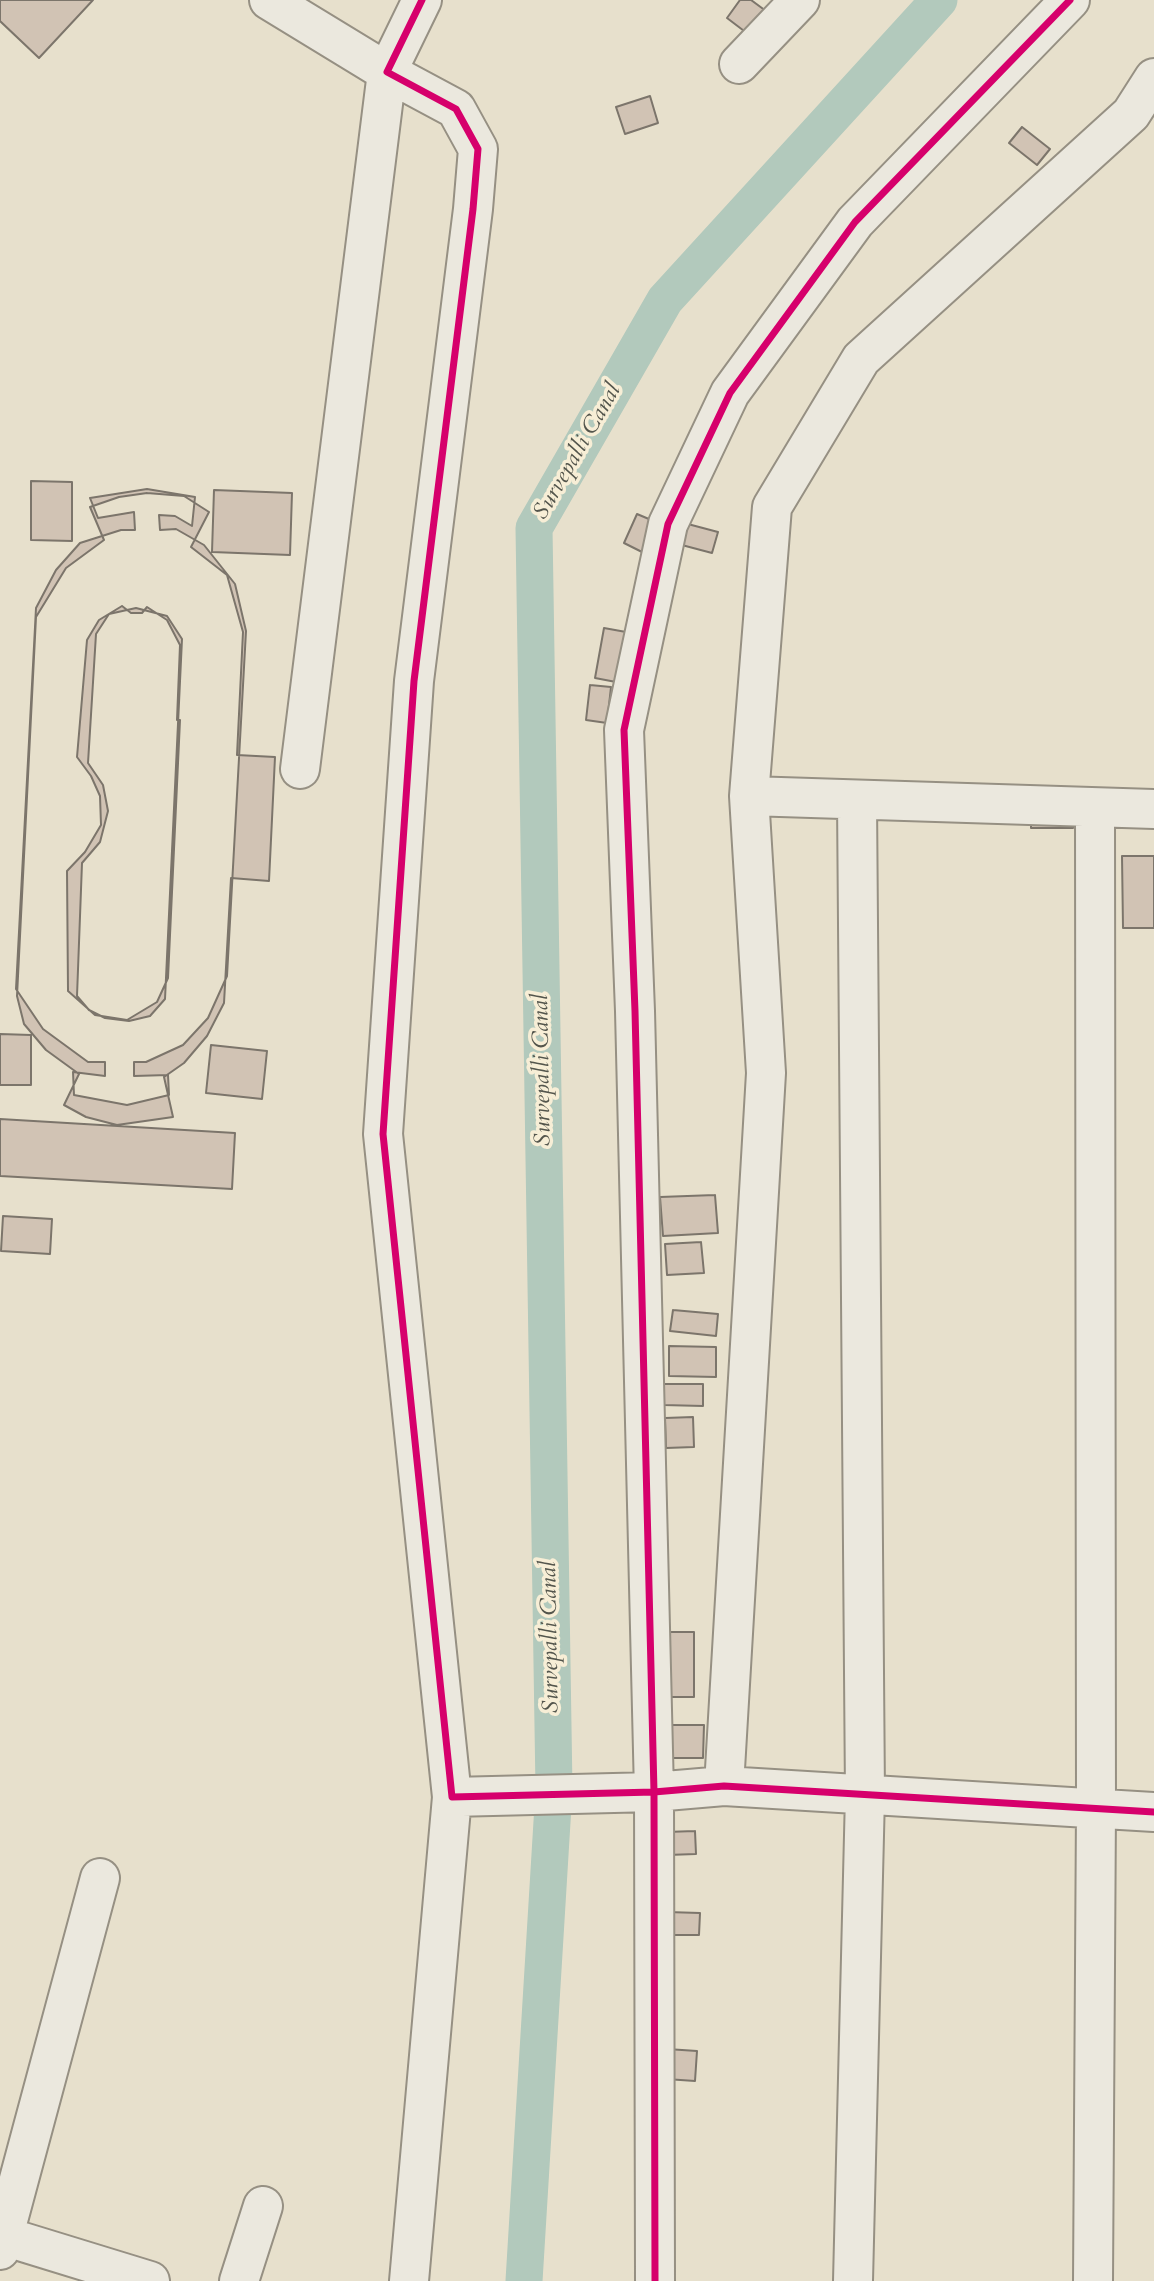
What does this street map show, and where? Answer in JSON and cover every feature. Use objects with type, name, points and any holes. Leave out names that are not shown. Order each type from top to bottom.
[{"type":"street","points":[[269,0],[387,72],[456,109],[478,149],[473,209],[414,681],[383,1134],[465,1797],[409,2281]]},
{"type":"street","points":[[300,769],[387,72],[422,0]]},
{"type":"street","points":[[739,64],[800,0]]},
{"type":"street","points":[[655,2281],[642,1793],[635,1011],[624,730],[668,524],[730,393],[855,222],[1070,0]]},
{"type":"street","points":[[724,1786],[766,1073],[749,796],[772,508],[861,359],[1131,114],[1154,78]]},
{"type":"street","points":[[749,796],[1154,809]]},
{"type":"street","points":[[853,2281],[865,1795],[857,800]]},
{"type":"street","points":[[1093,2281],[1096,1808],[1095,807]]},
{"type":"street","points":[[465,1797],[642,1793],[724,1786],[1154,1812]]},
{"type":"street","points":[[100,1878],[1,2241],[150,2281]]},
{"type":"street","points":[[239,2281],[263,2206]]},
{"type":"building","points":[[0,0],[93,0],[39,58],[0,21]]},
{"type":"building","points":[[740,0],[751,0],[770,14],[752,37],[727,18]]},
{"type":"building","points":[[650,96],[658,123],[625,134],[616,107]]},
{"type":"building","points":[[1022,127],[1050,149],[1037,165],[1009,143]]},
{"type":"building","points":[[31,481],[72,482],[72,541],[31,540]]},
{"type":"building","points":[[147,489],[195,497],[192,526],[175,516],[159,515],[160,530],[176,529],[204,545],[235,584],[246,631],[227,976],[208,1018],[183,1045],[146,1062],[134,1062],[134,1076],[168,1075],[169,1095],[127,1105],[74,1095],[73,1072],[105,1076],[105,1062],[88,1062],[43,1029],[16,989],[36,608],[56,570],[80,543],[121,530],[135,530],[134,512],[98,518],[90,498]],"holes":[[[122,606],[131,613],[142,613],[147,607],[167,620],[180,645],[177,720],[180,720],[168,978],[157,1002],[127,1020],[95,1015],[68,991],[67,871],[85,852],[101,825],[100,796],[91,776],[77,757],[87,640],[99,620]]]},
{"type":"building","points":[[214,490],[292,493],[290,555],[212,552]]},
{"type":"building","points":[[147,493],[184,496],[209,512],[191,547],[227,575],[243,632],[237,755],[275,757],[269,881],[231,878],[224,1003],[207,1036],[184,1063],[164,1077],[173,1117],[117,1125],[86,1117],[64,1105],[79,1074],[46,1050],[24,1024],[17,996],[36,617],[66,568],[104,540],[90,507],[119,497]],"holes":[[[136,608],[167,616],[182,639],[165,999],[150,1016],[129,1021],[105,1018],[89,1010],[77,996],[82,863],[100,842],[108,811],[103,785],[88,763],[96,634],[109,614]]]},
{"type":"building","points":[[637,514],[656,522],[642,552],[624,543]]},
{"type":"building","points":[[684,523],[718,532],[712,553],[678,544]]},
{"type":"building","points":[[604,628],[626,632],[616,682],[595,678]]},
{"type":"building","points":[[590,685],[611,687],[607,723],[586,720]]},
{"type":"building","points":[[1031,812],[1073,812],[1073,828],[1031,828]]},
{"type":"building","points":[[1122,856],[1154,856],[1154,928],[1123,928]]},
{"type":"building","points":[[0,1034],[31,1035],[31,1085],[0,1085]]},
{"type":"building","points":[[211,1045],[267,1051],[262,1099],[206,1093]]},
{"type":"building","points":[[0,1119],[235,1133],[232,1189],[0,1176]]},
{"type":"building","points":[[715,1195],[718,1233],[663,1236],[660,1197]]},
{"type":"building","points":[[3,1216],[52,1219],[50,1254],[1,1251]]},
{"type":"building","points":[[701,1242],[704,1273],[667,1275],[665,1244]]},
{"type":"building","points":[[673,1310],[718,1314],[716,1336],[670,1331]]},
{"type":"building","points":[[669,1346],[716,1347],[716,1377],[669,1376]]},
{"type":"building","points":[[663,1384],[703,1384],[703,1406],[663,1405]]},
{"type":"building","points":[[693,1417],[694,1447],[666,1448],[665,1418]]},
{"type":"building","points":[[668,1632],[694,1632],[694,1697],[668,1697]]},
{"type":"building","points":[[665,1725],[704,1725],[703,1758],[664,1758]]},
{"type":"building","points":[[695,1831],[696,1854],[667,1855],[666,1832]]},
{"type":"building","points":[[667,1912],[700,1913],[699,1935],[666,1935]]},
{"type":"building","points":[[667,2049],[697,2051],[695,2081],[666,2079]]},
{"type":"waterway","name":"Survepalli Canal","points":[[524,2281],[554,1789],[534,528],[665,300],[939,0]]},
{"type":"cycle path","points":[[422,0],[387,72],[456,109],[478,149],[473,209],[414,681],[383,1134],[452,1797],[654,1792],[724,1786],[1154,1812]]},
{"type":"cycle path","points":[[655,2281],[654,1792],[635,1011],[624,730],[668,524],[730,393],[855,222],[1070,0]]}]
